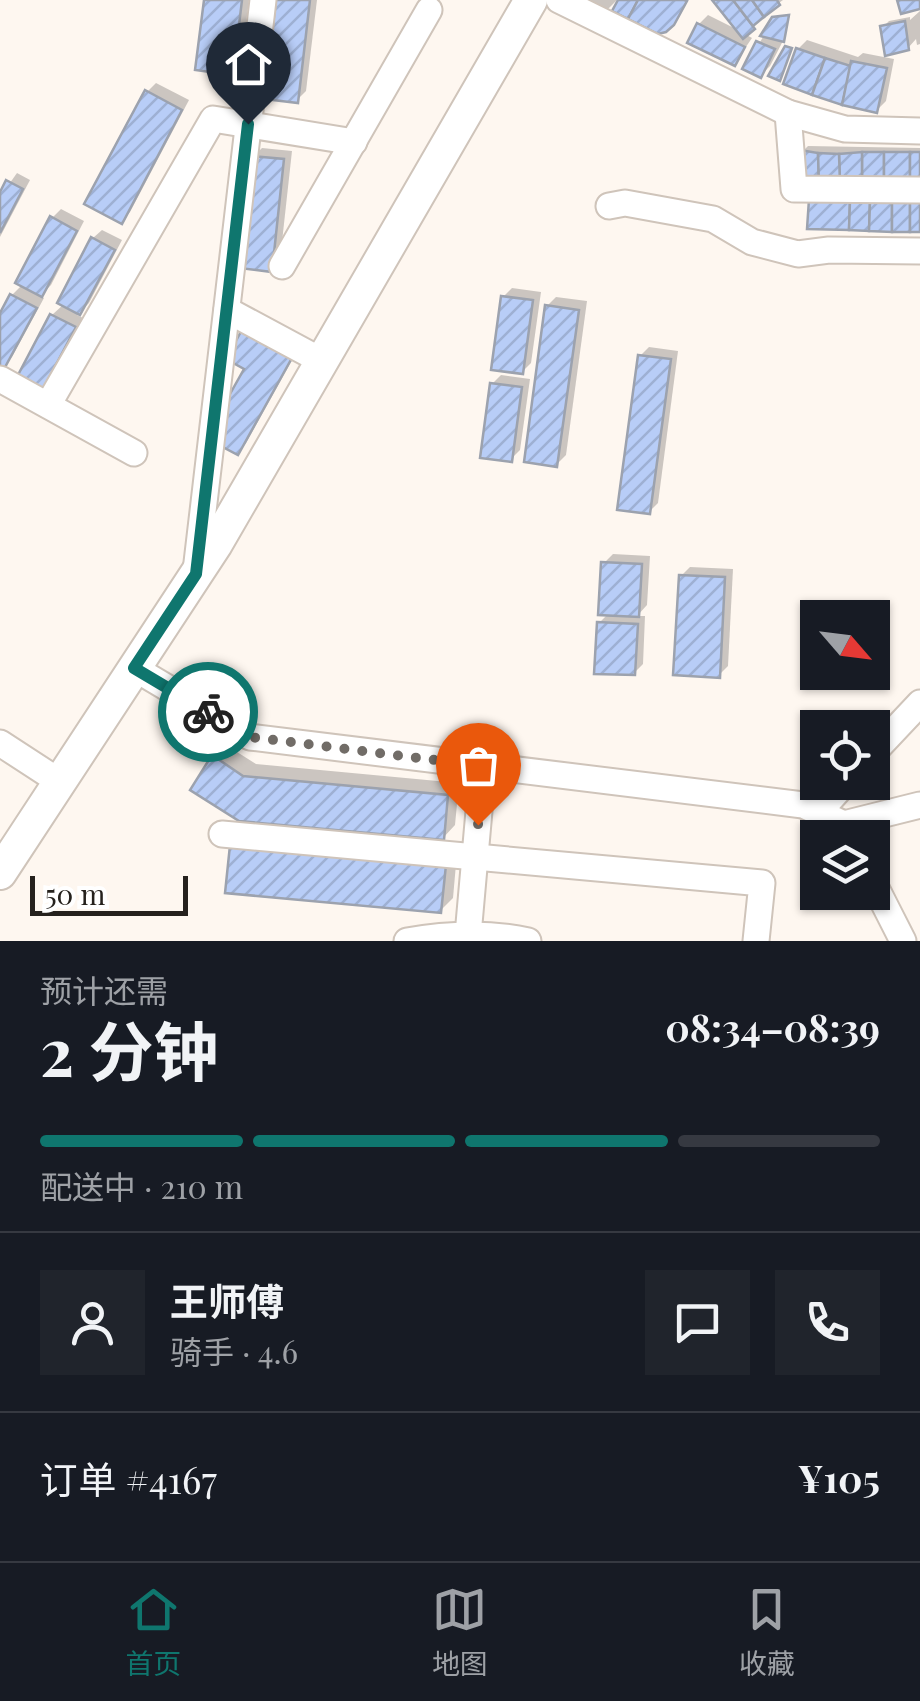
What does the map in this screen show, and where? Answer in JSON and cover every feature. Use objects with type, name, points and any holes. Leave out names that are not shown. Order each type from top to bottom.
[{"type":"main road","points":[[0,873],[196,574],[531,0]]},
{"type":"street","points":[[196,574],[263,0]]},
{"type":"street","points":[[560,0],[788,113],[845,129],[920,130]]},
{"type":"street","points":[[282,266],[429,10]]},
{"type":"street","points":[[788,113],[794,189],[920,190]]},
{"type":"street","points":[[48,406],[213,119],[354,142]]},
{"type":"street","points":[[609,206],[625,204],[713,220],[752,242],[798,254],[829,250],[920,251]]},
{"type":"street","points":[[227,310],[322,361]]},
{"type":"street","points":[[0,379],[134,452]]},
{"type":"street","points":[[134,668],[250,737],[803,805],[831,820]]},
{"type":"street","points":[[890,735],[920,703]]},
{"type":"street","points":[[0,743],[60,782]]},
{"type":"street","points":[[468,935],[483,766]]},
{"type":"street","points":[[818,812],[829,800]]},
{"type":"street","points":[[880,820],[920,806]]},
{"type":"street","points":[[222,834],[762,883],[756,941]]},
{"type":"street","points":[[887,910],[903,941]]},
{"type":"street","points":[[407,941],[439,935],[504,936],[528,941]]},
{"type":"building","points":[[204,0],[242,0],[233,75],[195,70]]},
{"type":"building","points":[[276,0],[310,0],[298,103],[264,99]]},
{"type":"building","points":[[618,0],[638,0],[628,19],[612,11]]},
{"type":"building","points":[[638,0],[687,1],[674,25],[658,34],[628,19]]},
{"type":"building","points":[[712,0],[733,0],[755,29],[743,39]]},
{"type":"building","points":[[733,0],[752,0],[764,17],[753,26]]},
{"type":"building","points":[[752,0],[777,0],[780,5],[764,17]]},
{"type":"building","points":[[897,0],[920,0],[920,9],[901,14]]},
{"type":"building","points":[[789,15],[784,42],[760,36],[772,17]]},
{"type":"building","points":[[905,21],[909,50],[885,56],[880,26]]},
{"type":"building","points":[[697,23],[745,47],[735,66],[687,43]]},
{"type":"building","points":[[756,41],[775,49],[761,78],[742,69]]},
{"type":"building","points":[[785,46],[792,48],[780,81],[768,76]]},
{"type":"building","points":[[796,48],[825,58],[812,95],[783,84]]},
{"type":"building","points":[[825,58],[851,66],[842,105],[812,95]]},
{"type":"building","points":[[851,61],[887,68],[877,113],[842,105]]},
{"type":"building","points":[[145,90],[182,110],[122,224],[84,204]]},
{"type":"building","points":[[800,150],[818,153],[819,184],[802,183]]},
{"type":"building","points":[[862,152],[884,152],[884,184],[862,185]]},
{"type":"building","points":[[862,152],[862,185],[840,184],[839,154]]},
{"type":"building","points":[[884,152],[910,152],[910,184],[884,184]]},
{"type":"building","points":[[910,152],[920,152],[920,184],[910,184]]},
{"type":"building","points":[[818,153],[839,154],[840,184],[819,184]]},
{"type":"building","points":[[251,156],[284,159],[272,272],[239,268]]},
{"type":"building","points":[[6,180],[23,189],[0,233],[0,192]]},
{"type":"building","points":[[809,199],[850,201],[849,230],[807,229]]},
{"type":"building","points":[[850,201],[870,202],[869,231],[849,230]]},
{"type":"building","points":[[870,202],[892,202],[892,232],[869,231]]},
{"type":"building","points":[[892,202],[910,202],[910,232],[892,232]]},
{"type":"building","points":[[910,202],[920,202],[920,232],[910,232]]},
{"type":"building","points":[[50,216],[77,231],[42,297],[15,283]]},
{"type":"building","points":[[91,237],[115,250],[80,315],[57,303]]},
{"type":"building","points":[[10,294],[37,308],[4,369],[0,367],[0,313]]},
{"type":"building","points":[[501,296],[533,300],[523,374],[491,370]]},
{"type":"building","points":[[545,305],[579,310],[557,467],[524,462]]},
{"type":"building","points":[[50,314],[76,327],[43,389],[18,375]]},
{"type":"building","points":[[243,328],[293,356],[238,455],[219,445],[221,410],[244,369],[226,359]]},
{"type":"building","points":[[638,355],[671,359],[650,514],[617,510]]},
{"type":"building","points":[[490,383],[522,387],[512,462],[480,458]]},
{"type":"building","points":[[601,562],[642,564],[639,617],[598,615]]},
{"type":"building","points":[[679,575],[725,577],[720,678],[673,675]]},
{"type":"building","points":[[597,622],[638,624],[635,675],[594,674]]},
{"type":"building","points":[[212,755],[243,776],[448,795],[444,840],[239,821],[190,790]]},
{"type":"building","points":[[230,845],[446,865],[441,913],[225,893]]},
{"type":"way so far","points":[[208,712],[250,737],[483,766],[478,825]]},
{"type":"route","points":[[208,712],[134,668],[196,574],[248,124]]}]
